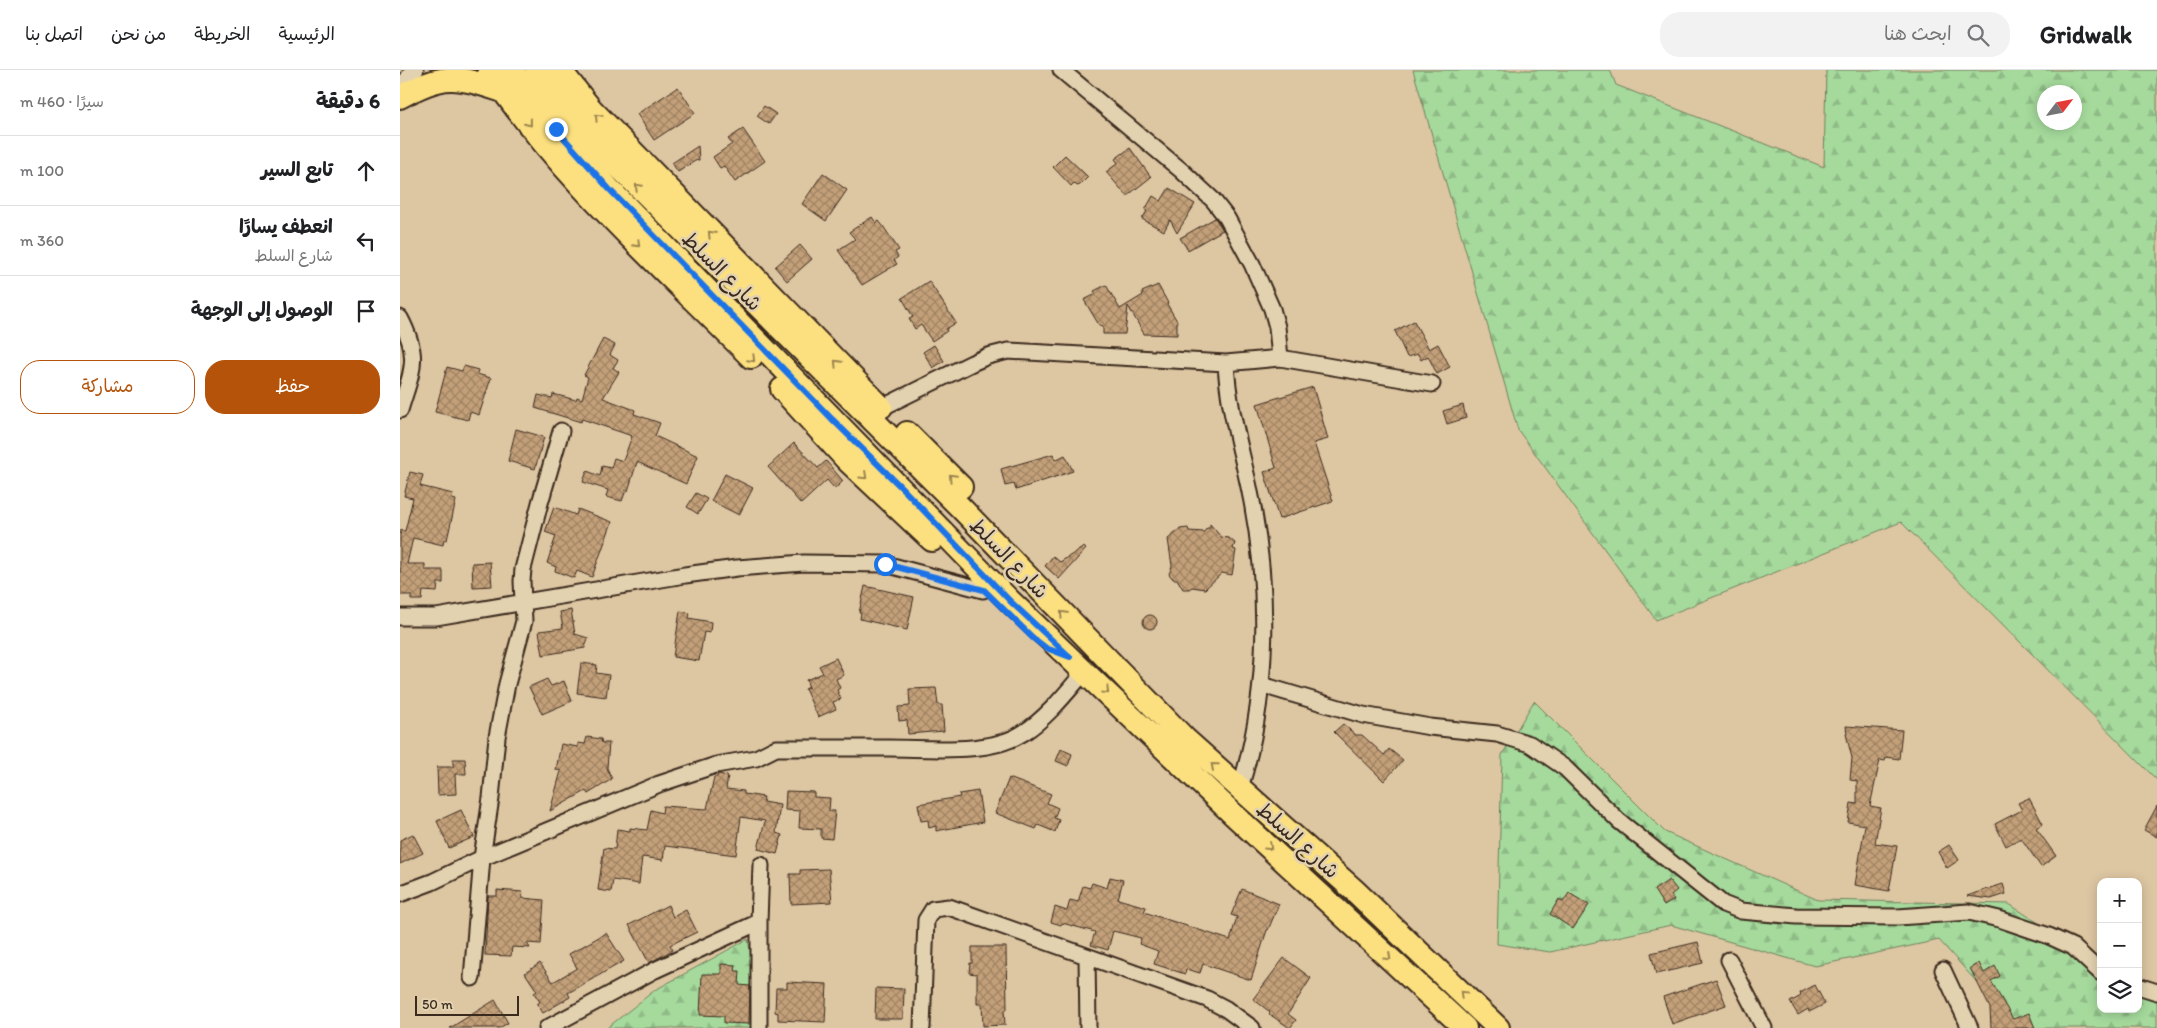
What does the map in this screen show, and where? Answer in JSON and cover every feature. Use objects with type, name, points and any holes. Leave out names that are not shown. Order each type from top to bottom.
[{"type":"main road","points":[[489,70],[503,91],[599,205],[778,384],[847,460],[1033,638],[1046,648],[1078,664]]},
{"type":"main road","name":"شارع السلط","points":[[512,70],[543,113],[610,190],[1010,601],[1233,814],[1465,1028]]},
{"type":"main road","name":"شارع السلط","points":[[537,70],[570,114],[623,171],[1035,584],[1185,740],[1355,891],[1498,1028]]},
{"type":"main road","points":[[560,70],[591,109],[881,408],[988,514],[1035,584]]},
{"type":"main road","points":[[400,97],[420,86],[440,79],[455,78],[471,80],[503,91]]},
{"type":"street","points":[[400,97],[414,70]]},
{"type":"street","points":[[1061,70],[1182,171],[1213,200],[1227,218],[1252,264],[1272,309],[1277,327],[1280,358]]},
{"type":"street","points":[[400,318],[411,343],[414,359],[400,410]]},
{"type":"street","points":[[881,408],[980,360],[1008,351],[1226,363],[1280,358],[1432,384]]},
{"type":"street","points":[[1226,363],[1231,415],[1249,487],[1260,562],[1264,626],[1262,685],[1250,756],[1240,788]]},
{"type":"street","points":[[472,978],[482,858],[501,710],[521,635],[524,603],[522,581],[525,558],[561,431]]},
{"type":"street","points":[[400,617],[436,618],[685,575],[737,568],[804,563],[885,564],[984,590]]},
{"type":"street","points":[[400,894],[659,784],[716,765],[756,758],[776,748],[931,748],[980,747],[995,744],[1022,734],[1038,721],[1078,664]]},
{"type":"street","points":[[1262,685],[1363,715],[1430,727],[1497,734],[1530,744],[1565,768],[1619,821],[1723,904],[1741,910],[1796,916],[1898,917],[1969,912],[1999,919],[2049,936],[2073,948],[2097,969]]},
{"type":"street","points":[[759,1028],[761,865]]},
{"type":"street","points":[[922,1028],[926,920],[933,909],[949,907],[1207,999],[1226,1009],[1252,1028]]},
{"type":"street","points":[[547,1028],[683,956],[759,922]]},
{"type":"street","points":[[1087,957],[1088,1028]]},
{"type":"street","points":[[1729,960],[1764,1028]]},
{"type":"street","points":[[1943,970],[1970,1028]]},
{"type":"street","points":[[2142,987],[2157,992]]},
{"type":"green space","points":[[1413,70],[1610,70],[1616,85],[1824,167],[1826,70],[2157,70],[2157,780],[1901,522],[1656,620],[1518,430]]},
{"type":"green space","points":[[1534,701],[1665,832],[1818,900],[2009,904],[2097,960],[2097,1013],[2142,1013],[2142,991],[2157,1000],[2157,1028],[2018,1028],[1939,940],[1815,966],[1671,925],[1550,952],[1497,944],[1502,755]]},
{"type":"green space","points":[[748,939],[764,1028],[607,1028],[655,990]]},
{"type":"building","points":[[678,87],[695,113],[654,140],[637,114]]},
{"type":"building","points":[[764,106],[776,114],[769,124],[757,116]]},
{"type":"building","points":[[743,129],[765,161],[735,182],[724,166],[720,168],[713,157],[732,144],[728,139]]},
{"type":"building","points":[[698,146],[699,160],[678,172],[672,163]]},
{"type":"building","points":[[1130,148],[1151,177],[1127,196],[1106,172],[1118,163],[1115,159]]},
{"type":"building","points":[[1065,155],[1088,177],[1080,185],[1077,186],[1074,183],[1071,186],[1053,167]]},
{"type":"building","points":[[823,173],[847,190],[826,221],[802,204]]},
{"type":"building","points":[[1169,188],[1195,204],[1177,233],[1170,220],[1164,231],[1142,219],[1153,196],[1161,201]]},
{"type":"building","points":[[872,217],[876,223],[879,221],[899,250],[895,252],[898,257],[894,260],[897,264],[862,285],[838,250],[855,239],[849,232]]},
{"type":"building","points":[[1215,218],[1223,230],[1188,250],[1180,238]]},
{"type":"building","points":[[800,245],[812,259],[787,281],[775,267]]},
{"type":"building","points":[[929,281],[956,323],[932,341],[921,325],[915,329],[909,319],[913,317],[902,298]]},
{"type":"building","points":[[1106,285],[1120,309],[1143,295],[1142,292],[1158,285],[1177,321],[1177,335],[1144,334],[1128,306],[1125,334],[1103,334],[1103,326],[1099,325],[1084,300],[1096,294],[1094,291]]},
{"type":"building","points":[[1414,321],[1429,349],[1438,344],[1450,367],[1437,374],[1428,356],[1421,360],[1418,354],[1407,357],[1395,331]]},
{"type":"building","points":[[603,339],[615,345],[610,355],[618,360],[613,368],[619,372],[603,398],[635,410],[634,414],[660,423],[655,436],[698,456],[686,484],[637,462],[628,491],[626,490],[622,501],[606,497],[608,490],[583,482],[587,471],[600,476],[602,466],[611,468],[614,458],[623,461],[632,436],[582,419],[581,422],[535,408],[538,395],[552,398],[553,394],[576,400],[577,397],[582,399],[588,377],[584,375]]},
{"type":"building","points":[[934,345],[944,361],[933,368],[923,352]]},
{"type":"building","points":[[464,366],[478,370],[477,374],[491,378],[479,415],[470,412],[468,420],[435,412],[447,367],[462,371]]},
{"type":"building","points":[[1313,387],[1328,439],[1314,443],[1333,501],[1279,519],[1264,472],[1276,468],[1257,404]]},
{"type":"building","points":[[1463,405],[1466,418],[1447,424],[1443,411]]},
{"type":"building","points":[[516,429],[544,437],[535,469],[508,461]]},
{"type":"building","points":[[794,443],[818,468],[826,461],[843,481],[835,489],[827,480],[801,504],[768,467]]},
{"type":"building","points":[[1053,454],[1055,460],[1065,455],[1073,471],[1016,490],[1014,484],[1005,486],[1001,469]]},
{"type":"building","points":[[410,472],[423,475],[420,486],[453,494],[452,499],[456,500],[447,540],[444,539],[443,545],[413,538],[407,564],[425,564],[425,570],[443,570],[443,583],[438,583],[437,592],[423,591],[422,600],[411,600],[411,595],[400,595],[400,536],[401,530],[405,531],[413,498],[404,496]]},
{"type":"building","points":[[725,474],[753,488],[739,515],[711,501]]},
{"type":"building","points":[[696,493],[707,499],[698,514],[687,507]]},
{"type":"building","points":[[554,507],[576,515],[578,509],[612,522],[592,577],[577,571],[574,578],[555,571],[556,567],[547,563],[556,536],[545,532]]},
{"type":"building","points":[[1210,524],[1221,537],[1229,538],[1235,543],[1233,549],[1236,550],[1232,575],[1222,573],[1205,589],[1192,587],[1183,589],[1177,579],[1173,579],[1169,574],[1172,566],[1168,539],[1180,529],[1188,528],[1189,531],[1204,532],[1207,528],[1210,528]]},
{"type":"building","points":[[1084,547],[1086,549],[1059,579],[1045,566],[1053,556],[1060,562]]},
{"type":"building","points":[[490,562],[492,586],[473,587],[472,563]]},
{"type":"building","points":[[865,586],[914,597],[907,630],[860,619],[861,613],[859,613]]},
{"type":"building","points":[[571,610],[575,634],[588,638],[585,648],[543,655],[539,631],[563,628],[560,612]]},
{"type":"building","points":[[680,611],[690,613],[689,618],[711,622],[710,633],[704,632],[699,661],[673,657]]},
{"type":"building","points":[[1147,615],[1153,615],[1157,622],[1153,629],[1147,629],[1143,625],[1143,619]]},
{"type":"building","points":[[836,658],[844,675],[836,679],[840,688],[837,690],[841,699],[833,702],[836,709],[818,717],[805,689],[809,687],[806,680],[823,673],[819,666]]},
{"type":"building","points":[[581,663],[597,665],[596,673],[609,675],[606,697],[577,693]]},
{"type":"building","points":[[547,679],[551,686],[564,681],[572,701],[542,714],[529,687]]},
{"type":"building","points":[[936,688],[938,705],[942,705],[944,731],[908,734],[907,720],[899,721],[898,707],[910,706],[909,689]]},
{"type":"building","points":[[1343,724],[1356,735],[1362,735],[1384,755],[1389,749],[1403,760],[1384,781],[1334,732]]},
{"type":"building","points":[[1846,726],[1902,730],[1899,759],[1886,757],[1885,761],[1880,760],[1870,806],[1881,808],[1875,843],[1897,846],[1889,891],[1855,885],[1865,825],[1848,822],[1851,803],[1857,804],[1857,781],[1850,780],[1852,758]]},
{"type":"building","points":[[587,737],[601,739],[602,743],[609,743],[607,768],[612,779],[588,794],[586,791],[550,811],[561,771],[556,770],[561,744],[578,747],[578,743],[585,744]]},
{"type":"building","points":[[1061,749],[1072,754],[1068,766],[1056,761]]},
{"type":"building","points":[[453,759],[465,759],[466,774],[455,774],[456,794],[438,795],[437,767],[453,767]]},
{"type":"building","points":[[718,774],[728,776],[726,789],[744,791],[744,794],[764,797],[763,802],[780,805],[776,833],[782,835],[777,854],[758,849],[765,821],[741,817],[736,855],[665,846],[663,860],[642,857],[639,884],[613,880],[611,892],[598,890],[604,848],[615,849],[617,829],[630,831],[630,828],[647,830],[651,810],[662,813],[663,806],[707,809],[714,777],[717,777]]},
{"type":"building","points":[[1009,778],[1051,794],[1047,803],[1058,808],[1054,818],[1059,820],[1055,832],[1038,825],[1036,829],[995,813]]},
{"type":"building","points":[[786,791],[814,792],[814,797],[830,798],[829,811],[835,811],[832,839],[821,838],[821,829],[799,828],[800,811],[785,810]]},
{"type":"building","points":[[978,791],[983,822],[936,831],[936,826],[929,828],[928,820],[921,821],[918,804],[960,797],[959,794]]},
{"type":"building","points":[[2029,798],[2043,824],[2036,828],[2056,856],[2041,867],[2021,838],[2006,846],[1995,824],[2022,810],[2018,803]]},
{"type":"building","points":[[2157,806],[2157,837],[2144,830]]},
{"type":"building","points":[[461,810],[474,837],[449,848],[437,821]]},
{"type":"building","points":[[413,834],[423,853],[400,864],[400,840]]},
{"type":"building","points":[[1949,845],[1959,860],[1947,868],[1938,852]]},
{"type":"building","points":[[829,869],[832,902],[791,904],[790,874],[800,874],[800,870]]},
{"type":"building","points":[[1110,877],[1123,880],[1118,899],[1146,907],[1144,912],[1230,940],[1237,917],[1231,915],[1242,889],[1279,904],[1267,930],[1251,980],[1203,964],[1200,973],[1186,969],[1185,974],[1154,964],[1158,951],[1139,944],[1141,938],[1113,931],[1108,950],[1091,945],[1095,932],[1051,922],[1055,907],[1067,911],[1070,900],[1078,902],[1083,886],[1090,888],[1092,883],[1107,888]]},
{"type":"building","points":[[1669,880],[1677,890],[1671,895],[1674,900],[1664,906],[1654,890]]},
{"type":"building","points":[[2003,884],[2006,894],[1991,899],[1967,896]]},
{"type":"building","points":[[497,890],[523,892],[522,898],[544,900],[541,944],[527,943],[530,948],[512,947],[511,956],[485,955],[488,896],[497,896]]},
{"type":"building","points":[[1569,893],[1589,905],[1573,929],[1550,914],[1559,899],[1563,902]]},
{"type":"building","points":[[668,905],[673,917],[686,910],[697,932],[670,945],[673,950],[649,963],[629,925]]},
{"type":"building","points":[[606,933],[624,961],[568,993],[570,997],[543,1013],[537,1004],[540,1002],[534,993],[537,991],[525,973],[540,963],[553,982],[577,968],[569,954]]},
{"type":"building","points":[[1698,942],[1703,963],[1656,974],[1651,953]]},
{"type":"building","points":[[972,947],[1006,947],[1007,1010],[1004,1010],[1005,1025],[983,1026],[982,1004],[977,1004],[977,974],[969,973],[970,963],[972,963]]},
{"type":"building","points":[[1284,958],[1311,978],[1288,1014],[1296,1020],[1290,1028],[1269,1014],[1270,1012],[1253,999]]},
{"type":"building","points":[[1979,963],[1984,973],[1995,966],[2000,976],[1991,981],[2013,1019],[2029,1013],[2035,1028],[1991,1028],[1990,1008],[1970,968]]},
{"type":"building","points":[[721,964],[736,965],[735,971],[740,971],[739,985],[750,986],[749,1024],[724,1023],[724,1016],[700,1015],[702,974],[721,974]]},
{"type":"building","points":[[1716,979],[1726,1005],[1672,1024],[1663,997]]},
{"type":"building","points":[[787,982],[827,984],[825,1022],[778,1020],[778,1013],[775,1012],[776,988],[787,988]]},
{"type":"building","points":[[1815,985],[1825,1004],[1809,1012],[1808,1009],[1798,1015],[1790,1002],[1801,996],[1800,993]]},
{"type":"building","points":[[876,988],[904,989],[903,1019],[875,1019]]},
{"type":"building","points":[[495,1000],[508,1023],[499,1028],[450,1028]]},
{"type":"route","points":[[556,129],[610,190],[832,419],[905,491],[1010,601],[1070,657],[1046,648],[1033,638],[984,590],[943,581],[885,564]]}]
